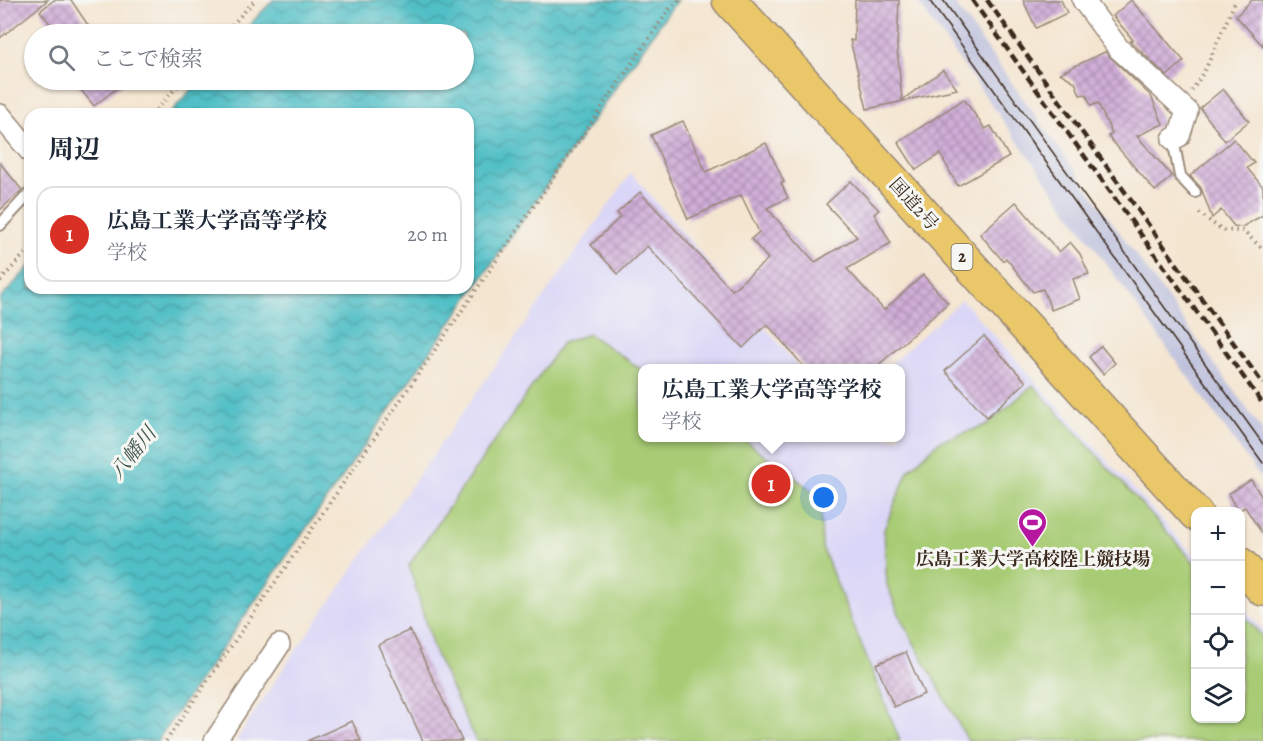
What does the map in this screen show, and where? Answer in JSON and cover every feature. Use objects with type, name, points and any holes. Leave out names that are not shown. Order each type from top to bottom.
[{"type":"highway","name":"国道2号","points":[[729,0],[1191,508]]},
{"type":"highway","points":[[1245,569],[1263,589]]},
{"type":"street","points":[[1083,0],[1119,49],[1187,111],[1179,136],[1173,139]]},
{"type":"street","points":[[0,115],[24,144]]},
{"type":"street","points":[[215,741],[279,645]]},
{"type":"lane","points":[[1173,139],[1180,176],[1196,192]]},
{"type":"lane","points":[[0,225],[24,199]]},
{"type":"path","points":[[233,24],[255,0]]},
{"type":"path","points":[[474,293],[670,8],[680,0]]},
{"type":"path","points":[[1183,106],[1206,68],[1236,0]]},
{"type":"path","points":[[157,108],[174,90]]},
{"type":"path","points":[[1199,213],[1222,231],[1243,231],[1263,249]]},
{"type":"path","points":[[0,281],[24,255]]},
{"type":"path","points":[[166,741],[473,294]]},
{"type":"shaded area","points":[[916,0],[952,0],[1263,431],[1263,481]]},
{"type":"shaded area","points":[[631,173],[797,364],[638,364],[638,442],[905,442],[905,364],[890,364],[962,300],[1191,552],[1191,723],[1245,723],[1245,610],[1263,630],[1263,741],[236,741],[291,657]]},
{"type":"green space","points":[[589,334],[638,367],[638,442],[747,442],[820,497],[822,547],[900,741],[476,741],[433,648],[409,565],[562,343]]},
{"type":"green space","name":"広島工業大学高校陸上競技場","points":[[1033,385],[1191,559],[1191,723],[1245,723],[1245,617],[1263,637],[1263,741],[968,741],[902,621],[887,585],[884,530],[908,471],[940,441],[987,425]]},
{"type":"water","points":[[273,0],[677,0],[474,289],[474,108],[174,108],[191,90],[474,90],[474,24],[250,24]]},
{"type":"water","name":"八幡川","points":[[24,273],[24,294],[471,294],[157,741],[0,741],[0,299]]},
{"type":"building","points":[[0,0],[48,0],[0,38]]},
{"type":"building","points":[[54,0],[71,0],[87,24],[50,24],[40,11]]},
{"type":"building","points":[[855,0],[899,0],[897,47],[902,100],[943,70],[957,89],[867,109],[850,40],[854,41]]},
{"type":"building","points":[[1023,0],[1061,0],[1067,13],[1036,28]]},
{"type":"building","points":[[1131,0],[1184,61],[1167,76],[1130,41],[1133,40],[1113,16]]},
{"type":"building","points":[[1252,0],[1263,0],[1263,46],[1236,16]]},
{"type":"building","points":[[1105,52],[1151,96],[1163,124],[1137,136],[1172,176],[1155,191],[1108,136],[1112,134],[1098,103],[1091,106],[1086,94],[1080,95],[1075,82],[1060,73]]},
{"type":"building","points":[[1223,89],[1249,121],[1225,141],[1200,108]]},
{"type":"building","points":[[81,90],[114,90],[94,106]]},
{"type":"building","points":[[964,99],[985,129],[991,126],[1009,157],[958,186],[940,154],[916,170],[898,142]]},
{"type":"building","points":[[683,121],[706,172],[766,143],[784,182],[781,183],[788,198],[767,208],[815,262],[857,237],[826,204],[851,181],[879,210],[874,214],[891,243],[847,269],[884,310],[923,275],[948,303],[880,364],[802,364],[767,324],[743,348],[647,246],[618,274],[591,245],[620,217],[617,213],[640,192],[732,290],[768,259],[751,239],[759,232],[741,195],[688,219],[651,135]]},
{"type":"building","points":[[1234,139],[1254,163],[1247,168],[1263,187],[1263,215],[1242,227],[1234,226],[1221,210],[1212,218],[1201,188],[1190,176]]},
{"type":"building","points":[[0,163],[22,190],[0,210]]},
{"type":"building","points":[[1016,202],[1059,252],[1070,242],[1080,254],[1089,274],[1073,279],[1080,299],[1051,310],[1043,289],[1033,292],[1006,258],[1003,261],[980,234]]},
{"type":"building","points":[[984,336],[1026,382],[987,417],[945,371]]},
{"type":"building","points":[[1101,346],[1115,363],[1103,374],[1089,357]]},
{"type":"building","points":[[1251,480],[1263,499],[1263,535],[1245,507],[1236,507],[1228,494]]},
{"type":"building","points":[[410,630],[462,741],[423,741],[378,645]]},
{"type":"building","points":[[906,652],[924,694],[894,707],[876,664]]},
{"type":"building","points":[[352,721],[361,741],[307,741]]},
{"type":"tram line","points":[[929,0],[1263,463]]},
{"type":"tram line","points":[[943,0],[1263,444]]},
{"type":"railway","points":[[972,0],[1263,404]]},
{"type":"railway","points":[[987,0],[1263,384]]},
{"type":"place","name":"広島工業大学高等学校","points":[[771,484]]},
{"type":"place","name":"広島工業大学高校陸上競技場","points":[[1033,548]]}]
